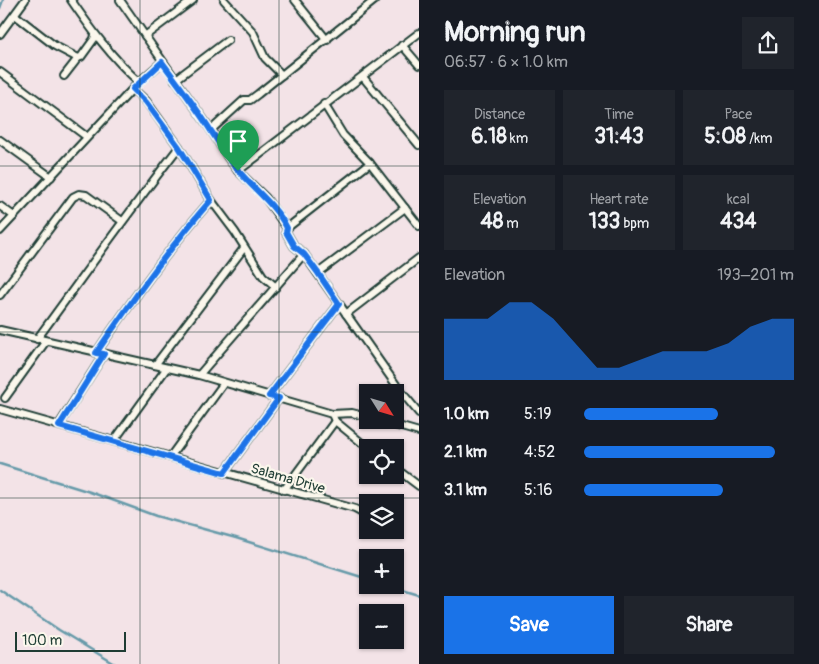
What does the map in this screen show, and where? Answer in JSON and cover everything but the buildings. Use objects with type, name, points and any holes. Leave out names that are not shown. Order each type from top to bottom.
[{"type":"street","points":[[0,34],[26,0]]},
{"type":"street","points":[[72,0],[95,35],[139,82]]},
{"type":"street","points":[[120,0],[238,171],[265,197],[287,228],[286,232],[294,246],[304,254],[399,389],[419,412]]},
{"type":"street","points":[[145,36],[193,0]]},
{"type":"street","points":[[224,0],[253,32],[265,58],[282,75]]},
{"type":"street","points":[[295,0],[327,40]]},
{"type":"street","points":[[211,130],[244,100],[250,100],[327,40],[371,1]]},
{"type":"street","points":[[15,15],[55,46],[78,58]]},
{"type":"street","points":[[238,171],[419,33]]},
{"type":"street","points":[[64,76],[78,58],[81,57],[95,35]]},
{"type":"street","points":[[175,80],[228,40]]},
{"type":"street","points":[[402,45],[419,65]]},
{"type":"street","points":[[0,231],[139,82],[162,62]]},
{"type":"street","points":[[0,72],[87,138]]},
{"type":"street","points":[[363,77],[419,145]]},
{"type":"street","points":[[133,89],[146,102],[179,147],[211,200],[235,232],[263,276],[276,287]]},
{"type":"street","points":[[324,104],[343,135],[370,163],[419,226]]},
{"type":"street","points":[[0,140],[51,177]]},
{"type":"street","points":[[37,339],[122,221],[179,147]]},
{"type":"street","points":[[287,228],[370,163]]},
{"type":"street","points":[[0,295],[73,197],[79,194],[86,195],[122,221]]},
{"type":"street","points":[[96,353],[127,308],[211,200]]},
{"type":"street","points":[[0,206],[14,216]]},
{"type":"street","points":[[318,273],[405,208]]},
{"type":"street","points":[[155,365],[244,248]]},
{"type":"street","points":[[199,375],[304,254]]},
{"type":"street","points":[[346,314],[419,258]]},
{"type":"street","points":[[269,396],[339,304]]},
{"type":"street","points":[[0,330],[199,375],[279,398],[334,417],[359,440]]},
{"type":"street","points":[[5,398],[46,341]]},
{"type":"street","points":[[59,426],[104,354]]},
{"type":"street","points":[[114,441],[166,369]]},
{"type":"street","points":[[170,457],[224,383]]},
{"type":"street","points":[[224,473],[279,398]]},
{"type":"street","name":"Salama Drive","points":[[0,409],[359,512]]},
{"type":"street","points":[[284,490],[334,417],[352,413],[359,415]]},
{"type":"street","points":[[404,428],[419,432]]},
{"type":"street","points":[[404,475],[419,486]]},
{"type":"waterway","points":[[0,8],[3,0]]},
{"type":"waterway","points":[[0,464],[90,492],[156,516],[236,538],[359,576]]},
{"type":"waterway","points":[[0,590],[59,630],[115,664]]},
{"type":"waterway","points":[[404,590],[419,595]]},
{"type":"route","points":[[162,62],[238,171],[265,197],[283,221],[287,228],[287,235],[294,246],[304,254],[339,304],[269,396],[279,398],[224,473],[59,426],[104,354],[96,353],[127,308],[211,200],[179,147],[139,93],[133,89],[162,62]]}]
